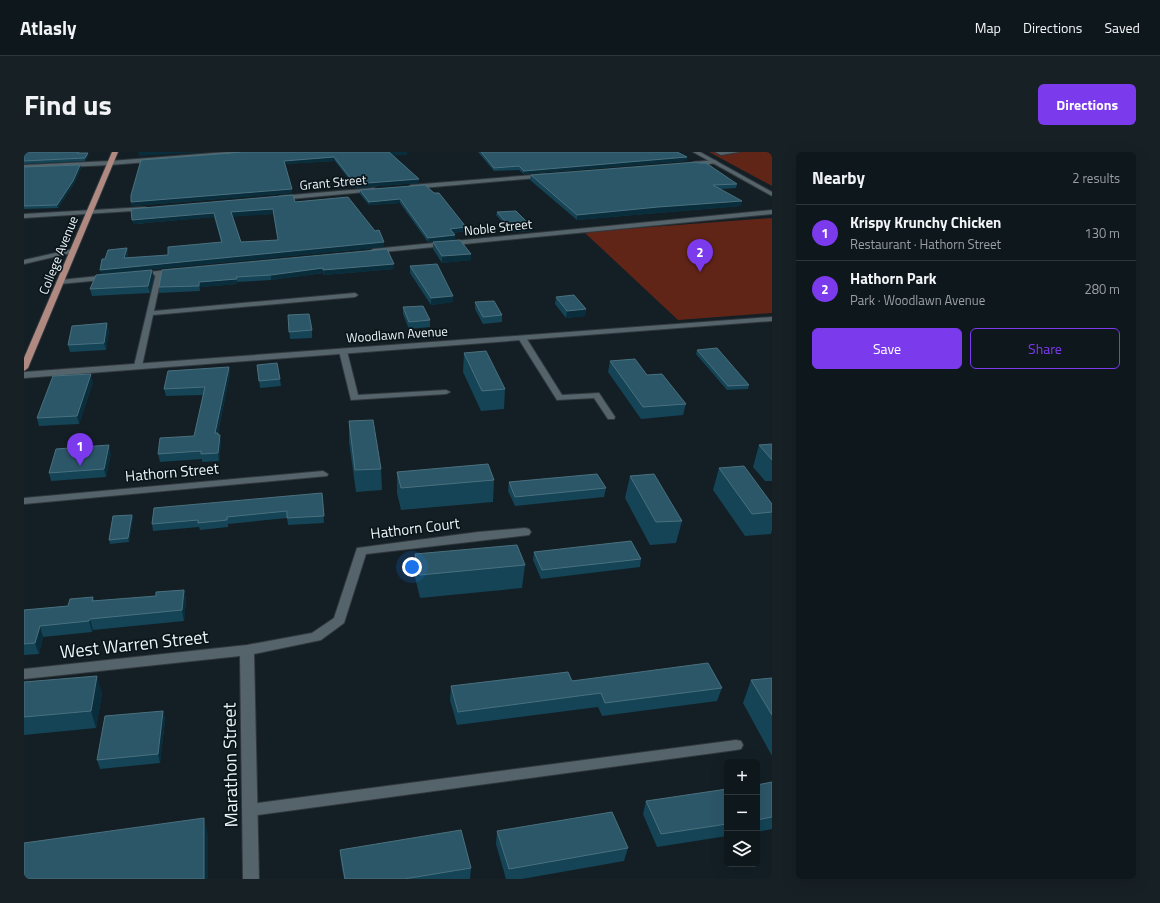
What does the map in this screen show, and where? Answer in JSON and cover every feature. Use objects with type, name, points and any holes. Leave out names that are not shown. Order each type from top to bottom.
[{"type":"main road","name":"College Avenue","points":[[24,368],[115,152]]},
{"type":"street","points":[[24,167],[110,163],[247,152]]},
{"type":"street","points":[[696,152],[772,194]]},
{"type":"street","points":[[683,165],[714,162]]},
{"type":"street","points":[[405,188],[556,175]]},
{"type":"street","name":"Grant Street","points":[[270,199],[381,190]]},
{"type":"street","points":[[24,216],[151,208]]},
{"type":"street","name":"Noble Street","points":[[363,252],[772,212]]},
{"type":"street","points":[[24,262],[73,251]]},
{"type":"street","points":[[129,276],[182,270]]},
{"type":"street","points":[[60,282],[114,277]]},
{"type":"street","name":"Woodlawn Avenue","points":[[24,375],[772,319]]},
{"type":"street","name":"Hathorn Street","points":[[24,501],[323,474]]},
{"type":"street","name":"Hathorn Court","points":[[247,650],[316,637],[340,620],[361,551],[478,536],[525,532]]},
{"type":"street","name":"West Warren Street","points":[[24,674],[247,650]]},
{"type":"street","name":"Marathon Street","points":[[247,650],[251,879]]},
{"type":"lane","points":[[717,152],[721,154],[737,152]]},
{"type":"lane","points":[[138,366],[159,272]]},
{"type":"lane","points":[[150,313],[356,295]]},
{"type":"lane","points":[[522,338],[560,398],[596,395],[611,417]]},
{"type":"lane","points":[[343,351],[354,398],[446,392]]},
{"type":"lane","points":[[250,810],[736,745]]},
{"type":"shaded area","points":[[709,152],[772,152],[772,186]]},
{"type":"shaded area","points":[[772,218],[772,313],[678,320],[584,232]]},
{"type":"building","points":[[24,152],[88,153],[85,158],[24,161]]},
{"type":"building","points":[[243,152],[389,152],[419,179],[355,184],[334,157],[284,161],[292,189],[131,202],[131,195],[141,160]]},
{"type":"building","points":[[481,152],[677,152],[687,157],[524,171],[519,166],[494,168]]},
{"type":"building","points":[[697,162],[706,163],[737,184],[713,185],[742,201],[577,215],[531,175]]},
{"type":"building","points":[[80,165],[73,181],[57,205],[24,206],[24,167]]},
{"type":"building","points":[[425,185],[434,193],[439,193],[466,227],[450,229],[455,235],[428,238],[400,199],[369,202],[360,190]]},
{"type":"building","points":[[293,195],[295,202],[348,197],[375,231],[379,230],[384,242],[100,270],[102,259],[105,259],[108,250],[127,248],[124,258],[168,255],[168,247],[222,242],[214,213],[132,220],[131,209]],"holes":[[[273,209],[278,240],[241,242],[231,212]]]},
{"type":"building","points":[[516,211],[532,227],[512,229],[497,212]]},
{"type":"building","points":[[460,240],[471,254],[442,256],[433,242]]},
{"type":"building","points":[[387,249],[394,264],[323,270],[323,268],[271,275],[236,277],[237,279],[199,282],[199,286],[159,287],[162,270]]},
{"type":"building","points":[[437,264],[453,296],[431,298],[410,266]]},
{"type":"building","points":[[152,270],[148,286],[90,289],[96,275]]},
{"type":"building","points":[[574,295],[586,309],[567,311],[556,297]]},
{"type":"building","points":[[494,301],[502,315],[483,317],[475,302]]},
{"type":"building","points":[[423,306],[430,320],[409,322],[403,307]]},
{"type":"building","points":[[309,314],[312,330],[289,332],[288,315]]},
{"type":"building","points":[[107,323],[104,343],[68,345],[72,326]]},
{"type":"building","points":[[717,348],[749,385],[728,386],[697,350]]},
{"type":"building","points":[[486,351],[505,389],[482,391],[464,353]]},
{"type":"building","points":[[635,359],[647,375],[662,374],[686,404],[643,407],[610,361]]},
{"type":"building","points":[[277,363],[280,379],[259,381],[257,365]]},
{"type":"building","points":[[229,367],[215,433],[220,435],[218,453],[201,454],[201,451],[158,454],[160,438],[194,436],[205,387],[164,389],[168,371]]},
{"type":"building","points":[[91,374],[77,416],[37,418],[53,376]]},
{"type":"building","points":[[373,420],[381,469],[355,470],[349,421]]},
{"type":"building","points":[[772,444],[772,460],[759,445]]},
{"type":"building","points":[[109,445],[104,469],[49,473],[56,449]]},
{"type":"building","points":[[488,464],[494,480],[401,488],[397,472]]},
{"type":"building","points":[[744,466],[772,504],[772,512],[752,514],[719,468]]},
{"type":"building","points":[[597,474],[606,488],[515,497],[509,482]]},
{"type":"building","points":[[654,474],[682,521],[656,522],[630,476]]},
{"type":"building","points":[[322,493],[324,516],[287,518],[287,511],[227,517],[227,520],[198,523],[198,520],[152,524],[154,508]]},
{"type":"building","points":[[132,515],[128,538],[109,540],[113,516]]},
{"type":"building","points":[[631,541],[641,559],[542,570],[534,552]]},
{"type":"building","points":[[517,545],[525,565],[420,575],[415,554]]},
{"type":"building","points":[[184,590],[182,610],[90,619],[89,621],[40,626],[35,643],[24,644],[24,610],[68,606],[70,599],[93,597],[92,601],[156,596],[156,592]]},
{"type":"building","points":[[708,663],[722,688],[605,703],[601,693],[458,712],[451,686],[568,672],[572,681]]},
{"type":"building","points":[[97,676],[91,711],[24,717],[24,682]]},
{"type":"building","points":[[772,678],[772,715],[751,680]]},
{"type":"building","points":[[163,711],[158,754],[97,760],[105,716]]},
{"type":"building","points":[[772,782],[772,817],[760,819],[760,795],[760,784]]},
{"type":"building","points":[[724,789],[724,824],[661,834],[646,801]]},
{"type":"building","points":[[612,812],[628,848],[509,869],[497,831]]},
{"type":"building","points":[[204,818],[204,879],[24,879],[24,843]]},
{"type":"building","points":[[461,830],[471,868],[404,879],[345,879],[340,850]]},
{"type":"place","name":"Hathorn Park","points":[[700,272]]},
{"type":"place","name":"Krispy Krunchy Chicken","points":[[80,466]]}]
